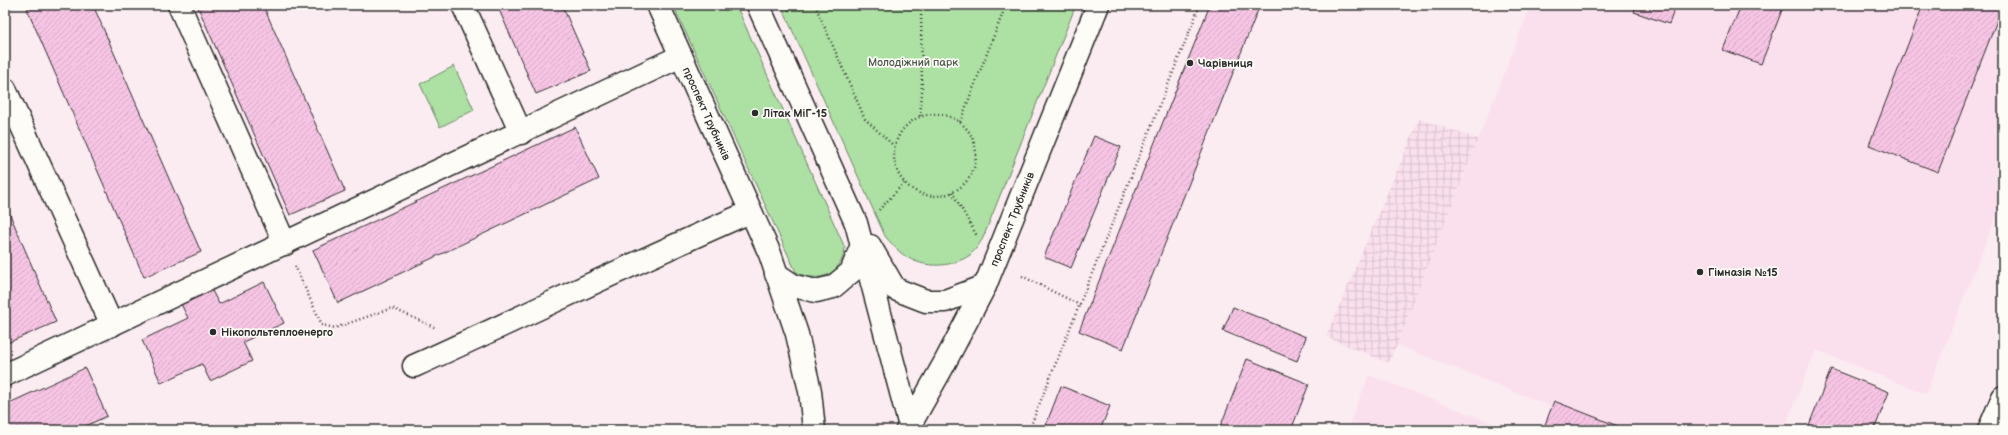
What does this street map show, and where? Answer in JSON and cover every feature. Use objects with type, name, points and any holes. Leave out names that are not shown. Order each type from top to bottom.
[{"type":"main road","points":[[179,5],[285,244]]},
{"type":"main road","points":[[463,5],[520,133]]},
{"type":"main road","name":"проспект Трубників","points":[[658,5],[770,254],[797,334],[810,391],[814,430]]},
{"type":"main road","name":"проспект Трубників","points":[[758,5],[856,223],[909,428]]},
{"type":"main road","name":"проспект Трубників","points":[[909,428],[985,286],[1098,5]]},
{"type":"main road","points":[[5,375],[681,56]]},
{"type":"main road","points":[[5,89],[112,324]]},
{"type":"main road","points":[[414,366],[497,329],[668,247],[750,212]]},
{"type":"main road","points":[[856,223],[895,289],[926,302],[945,301],[985,286]]},
{"type":"main road","points":[[776,274],[794,286],[816,291],[833,288],[850,272],[862,245]]},
{"type":"main road","points":[[1989,430],[2003,397]]},
{"type":"path","points":[[815,5],[865,119],[894,146]]},
{"type":"path","points":[[920,116],[922,94],[921,5]]},
{"type":"path","points":[[960,122],[1006,5]]},
{"type":"path","points":[[1029,430],[1200,5]]},
{"type":"path","points":[[934,113],[948,115],[960,122],[970,132],[976,145],[976,160],[972,173],[964,185],[952,192],[940,196],[926,196],[914,191],[904,183],[897,172],[894,159],[894,146],[899,134],[908,123],[920,116],[934,113]]},
{"type":"path","points":[[875,214],[904,183]]},
{"type":"path","points":[[952,192],[961,211],[981,241]]},
{"type":"path","points":[[285,244],[322,325],[335,328],[392,308],[439,329]]},
{"type":"path","points":[[1022,276],[1080,305]]},
{"type":"shaded area","name":"Гімназія №15","points":[[1531,5],[2003,5],[2003,199],[1926,394],[1816,350],[1784,430],[1610,430],[1397,345]]},
{"type":"shaded area","points":[[1419,119],[1478,139],[1397,345],[1388,363],[1326,337]]},
{"type":"shaded area","points":[[1369,375],[1510,430],[1347,430]]},
{"type":"green space","points":[[673,5],[736,5],[845,248],[839,265],[828,275],[813,277],[805,276],[796,272]]},
{"type":"green space","name":"Молодіжний парк","points":[[781,5],[1076,5],[983,238],[970,255],[962,260],[944,265],[916,262],[896,249],[885,236]]},
{"type":"green space","points":[[454,66],[474,110],[440,127],[420,84]]},
{"type":"building","points":[[36,5],[93,5],[201,252],[144,277],[27,9]]},
{"type":"building","points":[[197,5],[263,5],[345,191],[290,215]]},
{"type":"building","points":[[497,5],[562,5],[591,71],[536,94]]},
{"type":"building","points":[[1210,5],[1260,5],[1123,349],[1079,331]]},
{"type":"building","points":[[1636,5],[1676,5],[1669,24],[1634,12]]},
{"type":"building","points":[[1741,5],[1784,5],[1761,64],[1723,50]]},
{"type":"building","points":[[1923,5],[2003,5],[1938,172],[1869,145]]},
{"type":"building","points":[[575,127],[599,179],[338,303],[313,250]]},
{"type":"building","points":[[1094,136],[1121,147],[1071,268],[1044,257]]},
{"type":"building","points":[[5,203],[56,322],[5,344]]},
{"type":"building","name":"Нікопольтеплоенерго","points":[[264,282],[284,323],[243,342],[252,361],[210,381],[202,364],[161,383],[142,340],[188,318],[180,302],[210,287],[219,304]]},
{"type":"building","points":[[1233,307],[1306,337],[1297,361],[1223,331]]},
{"type":"building","points":[[1247,359],[1309,384],[1291,430],[1219,430]]},
{"type":"building","points":[[85,368],[107,416],[77,430],[5,430],[5,405]]},
{"type":"building","points":[[1831,369],[1889,392],[1874,430],[1807,430]]},
{"type":"building","points":[[1061,386],[1110,406],[1100,430],[1044,430]]},
{"type":"building","points":[[1554,401],[1628,430],[1543,430]]},
{"type":"building","points":[[649,425],[649,430],[541,430],[541,429]]},
{"type":"place","name":"Чарівниця","points":[[1190,63]]},
{"type":"place","name":"Літак МіГ-15","points":[[755,113]]},
{"type":"place","name":"Гімназія №15","points":[[1700,272]]},
{"type":"place","name":"Нікопольтеплоенерго","points":[[213,332]]}]
